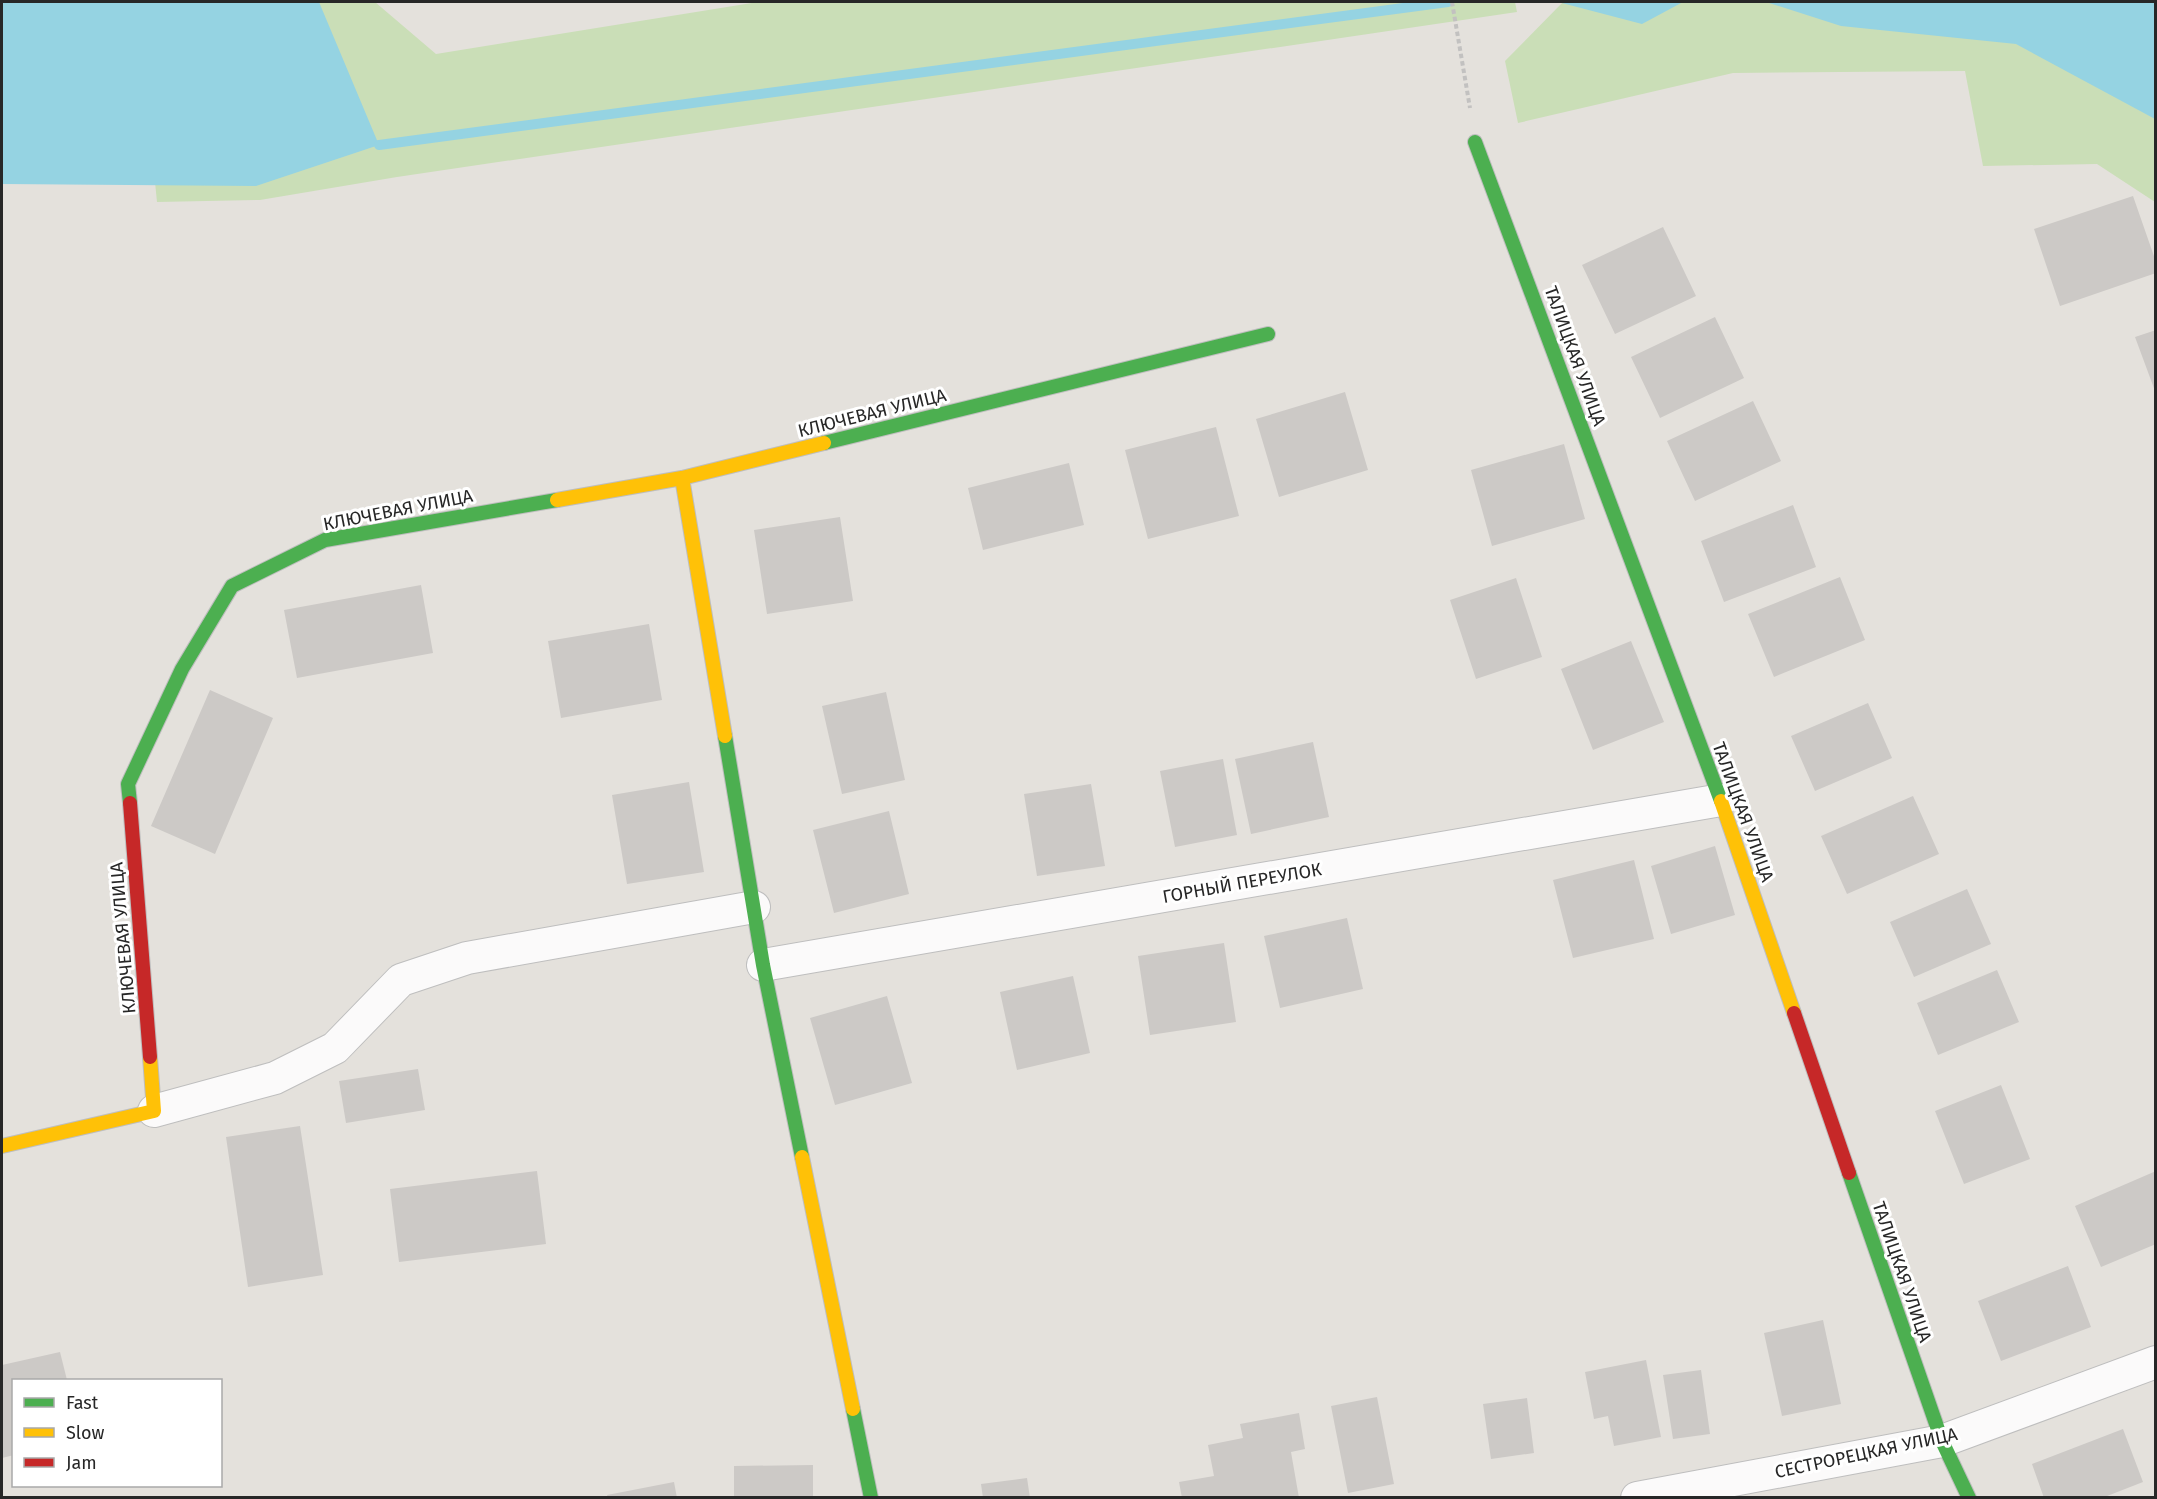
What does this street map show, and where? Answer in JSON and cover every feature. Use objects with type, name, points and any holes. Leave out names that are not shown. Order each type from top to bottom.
[{"type":"street","name":"ТАЛИЦКАЯ УЛИЦА","points":[[1476,142],[1721,800],[1942,1441],[1969,1497]]},
{"type":"street","name":"КЛЮЧЕВАЯ УЛИЦА","points":[[154,1111],[128,784],[182,669],[232,586],[325,540],[682,478],[1269,334]]},
{"type":"street","points":[[682,478],[763,965],[871,1497]]},
{"type":"street","name":"ГОРНЫЙ ПЕРЕУЛОК","points":[[763,965],[1721,800]]},
{"type":"street","points":[[2,1146],[154,1111],[275,1078],[334,1048],[401,980],[467,958],[753,907]]},
{"type":"street","name":"СЕСТРОРЕЦКАЯ УЛИЦА","points":[[1637,1497],[1942,1441],[2156,1362]]},
{"type":"path","points":[[1452,2],[1476,142]]},
{"type":"green space","points":[[137,2],[375,2],[436,54],[758,2],[1515,2],[1517,12],[397,177],[260,200],[157,202]]},
{"type":"green space","points":[[1563,2],[2155,2],[2155,202],[2097,164],[1983,166],[1965,71],[1733,73],[1518,123],[1505,61]]},
{"type":"water","points":[[2,2],[319,2],[379,145],[256,186],[2,184]]},
{"type":"water","points":[[1558,2],[1683,2],[1642,24]]},
{"type":"water","points":[[1766,2],[2155,2],[2155,119],[2016,44],[1841,26]]},
{"type":"building","points":[[2133,196],[2156,262],[2156,273],[2060,306],[2034,229]]},
{"type":"building","points":[[1663,227],[1696,296],[1615,334],[1582,265]]},
{"type":"building","points":[[1715,317],[1744,378],[1660,418],[1631,357]]},
{"type":"building","points":[[2156,330],[2156,391],[2155,391],[2135,337]]},
{"type":"building","points":[[1345,392],[1368,470],[1279,497],[1256,419]]},
{"type":"building","points":[[1753,401],[1781,461],[1695,501],[1667,441]]},
{"type":"building","points":[[1216,427],[1239,516],[1148,539],[1125,450]]},
{"type":"building","points":[[1564,444],[1585,519],[1492,546],[1471,470]]},
{"type":"building","points":[[1069,463],[1084,525],[983,550],[968,488]]},
{"type":"building","points":[[1793,505],[1816,567],[1724,602],[1701,541]]},
{"type":"building","points":[[840,517],[853,601],[767,614],[754,530]]},
{"type":"building","points":[[1840,577],[1865,640],[1774,677],[1748,614]]},
{"type":"building","points":[[1516,578],[1542,657],[1476,679],[1450,600]]},
{"type":"building","points":[[421,585],[433,653],[297,678],[284,610]]},
{"type":"building","points":[[649,624],[662,700],[561,718],[548,641]]},
{"type":"building","points":[[1631,641],[1664,722],[1593,750],[1561,669]]},
{"type":"building","points":[[210,690],[273,718],[215,854],[151,826]]},
{"type":"building","points":[[886,692],[905,780],[842,794],[822,706]]},
{"type":"building","points":[[1868,703],[1892,758],[1815,791],[1791,736]]},
{"type":"building","points":[[1313,742],[1329,817],[1251,834],[1235,759]]},
{"type":"building","points":[[1223,759],[1237,835],[1175,847],[1160,771]]},
{"type":"building","points":[[689,782],[704,872],[627,884],[612,795]]},
{"type":"building","points":[[1091,784],[1105,866],[1037,876],[1024,794]]},
{"type":"building","points":[[1913,796],[1939,854],[1847,894],[1821,836]]},
{"type":"building","points":[[889,811],[909,894],[834,913],[813,830]]},
{"type":"building","points":[[1715,846],[1735,915],[1671,934],[1651,866]]},
{"type":"building","points":[[1634,860],[1654,939],[1573,958],[1553,880]]},
{"type":"building","points":[[1967,889],[1991,944],[1914,977],[1890,922]]},
{"type":"building","points":[[1347,918],[1363,989],[1280,1008],[1264,936]]},
{"type":"building","points":[[1224,943],[1236,1022],[1150,1035],[1138,956]]},
{"type":"building","points":[[1997,970],[2019,1022],[1938,1055],[1917,1003]]},
{"type":"building","points":[[1073,976],[1090,1053],[1017,1070],[1000,992]]},
{"type":"building","points":[[887,996],[912,1083],[835,1105],[810,1018]]},
{"type":"building","points":[[418,1069],[425,1110],[346,1123],[339,1081]]},
{"type":"building","points":[[2001,1085],[2030,1159],[1964,1184],[1935,1111]]},
{"type":"building","points":[[300,1126],[323,1275],[248,1287],[226,1137]]},
{"type":"building","points":[[537,1171],[546,1244],[399,1262],[390,1189]]},
{"type":"building","points":[[2156,1171],[2156,1244],[2101,1267],[2075,1206]]},
{"type":"building","points":[[2068,1266],[2091,1327],[2001,1361],[1978,1301]]},
{"type":"building","points":[[1823,1320],[1841,1404],[1782,1416],[1764,1333]]},
{"type":"building","points":[[60,1352],[67,1379],[12,1379],[12,1456],[2,1458],[2,1365]]},
{"type":"building","points":[[1646,1360],[1661,1437],[1614,1446],[1608,1416],[1594,1419],[1585,1372]]},
{"type":"building","points":[[1701,1370],[1710,1434],[1673,1439],[1663,1375]]},
{"type":"building","points":[[1377,1397],[1394,1484],[1348,1493],[1331,1406]]},
{"type":"building","points":[[1527,1398],[1534,1453],[1491,1459],[1483,1404]]},
{"type":"building","points":[[1299,1413],[1305,1449],[1291,1452],[1299,1498],[1182,1498],[1179,1482],[1214,1476],[1208,1445],[1243,1438],[1240,1424]]},
{"type":"building","points":[[2123,1429],[2143,1482],[2102,1498],[2044,1498],[2032,1464]]},
{"type":"building","points":[[813,1465],[813,1498],[734,1498],[734,1466]]},
{"type":"building","points":[[1027,1478],[1030,1498],[983,1498],[981,1484]]},
{"type":"building","points":[[674,1482],[677,1498],[608,1498],[607,1495]]},
{"type":"waterway","points":[[379,145],[1448,2]]},
{"type":"traffic: fast","points":[[1475,142],[1721,801]]},
{"type":"traffic: fast","points":[[824,443],[1268,334]]},
{"type":"traffic: fast","points":[[130,803],[128,784],[182,669],[232,586],[325,540],[557,500]]},
{"type":"traffic: fast","points":[[725,736],[763,965],[802,1157]]},
{"type":"traffic: fast","points":[[1849,1173],[1942,1441],[1969,1498]]},
{"type":"traffic: fast","points":[[853,1409],[871,1498]]},
{"type":"traffic: slow","points":[[557,500],[682,478],[824,443]]},
{"type":"traffic: slow","points":[[682,478],[725,736]]},
{"type":"traffic: slow","points":[[1721,801],[1794,1013]]},
{"type":"traffic: slow","points":[[2,1146],[154,1111],[150,1057]]},
{"type":"traffic: slow","points":[[802,1157],[853,1409]]},
{"type":"traffic: jam","points":[[130,803],[150,1057]]},
{"type":"traffic: jam","points":[[1794,1013],[1849,1173]]}]
